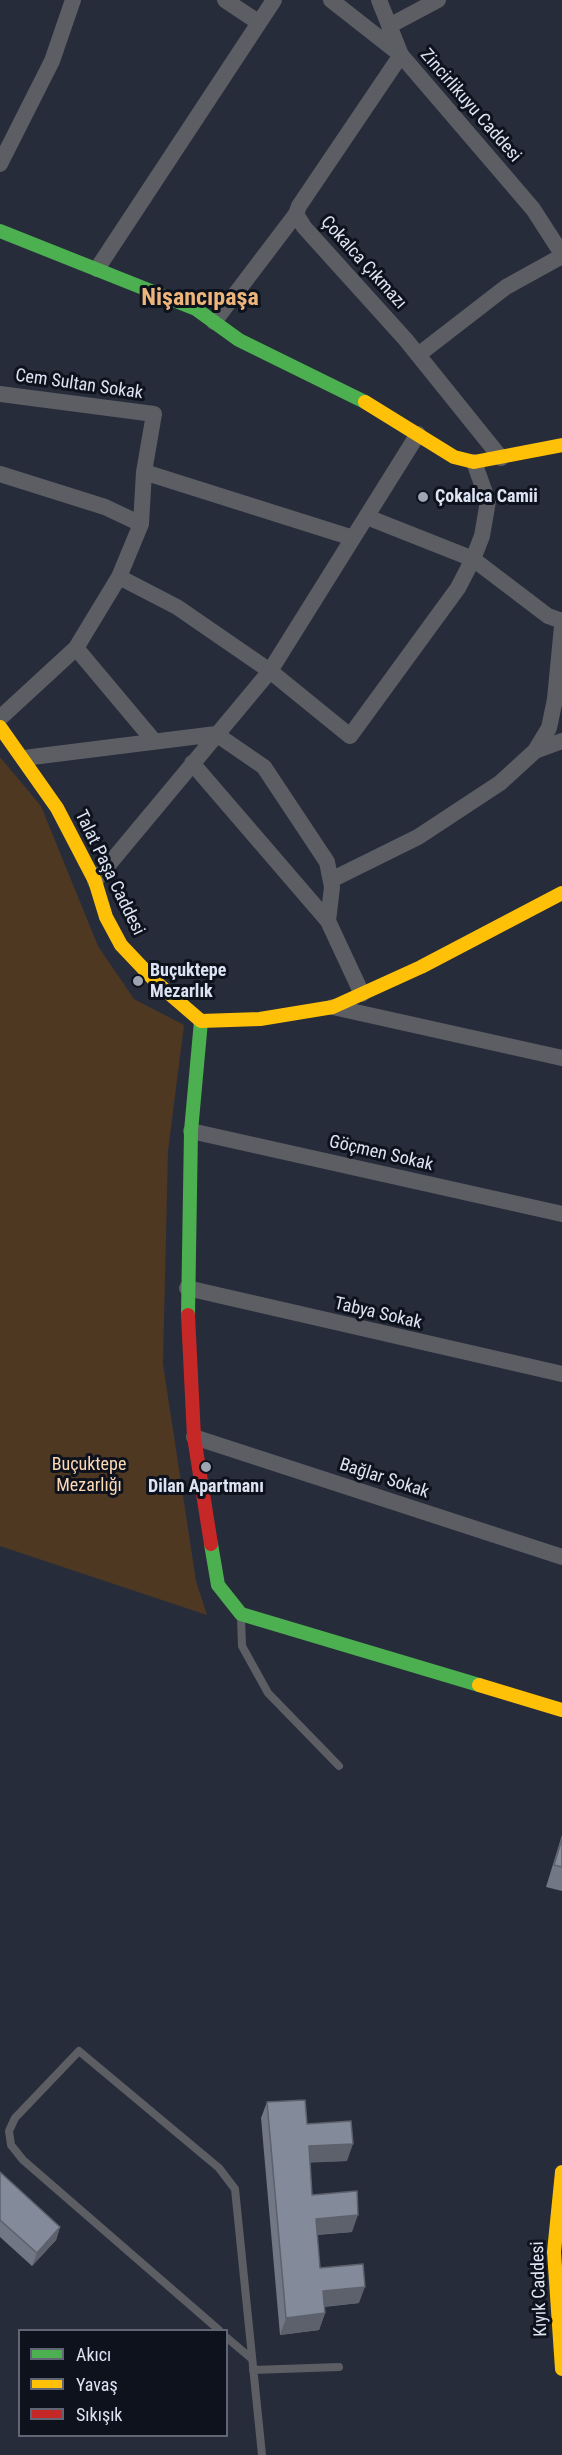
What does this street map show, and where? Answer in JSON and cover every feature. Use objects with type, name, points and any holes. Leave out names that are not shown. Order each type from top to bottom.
[{"type":"street","points":[[0,164],[52,61],[73,0]]},
{"type":"street","points":[[225,0],[258,22]]},
{"type":"street","points":[[97,269],[274,0]]},
{"type":"street","name":"Zincirlikuyu Caddesi","points":[[331,0],[401,55],[533,209],[562,255]]},
{"type":"street","points":[[379,0],[401,55]]},
{"type":"street","points":[[389,26],[438,0]]},
{"type":"street","name":"Çokalca Çıkmazı","points":[[401,55],[299,206],[296,214],[304,227],[418,355],[501,458]]},
{"type":"street","points":[[214,322],[296,214]]},
{"type":"street","points":[[0,231],[196,309],[239,340],[380,409],[454,457],[474,462],[562,445]]},
{"type":"street","points":[[418,355],[506,287],[562,255]]},
{"type":"street","name":"Cem Sultan Sokak","points":[[0,394],[154,414],[144,472]]},
{"type":"street","points":[[95,881],[270,671],[418,434]]},
{"type":"street","points":[[120,578],[177,607],[270,671],[350,736],[458,588],[472,559],[482,536],[488,501],[474,462]]},
{"type":"street","points":[[0,718],[76,648],[120,578],[141,524],[144,472],[353,538]]},
{"type":"street","points":[[0,474],[105,507],[141,524]]},
{"type":"street","points":[[331,880],[418,837],[500,783],[535,751],[549,728],[555,699],[562,623],[548,616],[472,559],[367,517]]},
{"type":"street","points":[[76,648],[154,741]]},
{"type":"street","name":"Talat Paşa Caddesi","points":[[0,727],[57,808],[95,881],[106,917],[121,945],[157,983],[201,1021]]},
{"type":"street","points":[[24,758],[216,734],[264,767],[327,862],[331,880],[328,921]]},
{"type":"street","points":[[535,751],[562,741]]},
{"type":"street","points":[[192,763],[328,921],[362,994]]},
{"type":"street","points":[[558,898],[421,967],[333,1007],[260,1019],[201,1021],[191,1131],[187,1288],[194,1437],[202,1500],[218,1585],[241,1614],[562,1710]]},
{"type":"street","points":[[333,1007],[562,1058]]},
{"type":"street","name":"Göçmen Sokak","points":[[191,1131],[562,1214]]},
{"type":"street","name":"Tabya Sokak","points":[[187,1288],[562,1374]]},
{"type":"street","name":"Bağlar Sokak","points":[[194,1437],[562,1557]]},
{"type":"street","name":"Kıyık Caddesi","points":[[562,2172],[554,2252],[562,2369]]},
{"type":"lane","points":[[241,1614],[242,1646],[268,1693],[339,1766]]},
{"type":"lane","points":[[217,2329],[23,2160],[11,2145],[9,2131],[15,2118],[79,2051],[219,2168],[235,2189],[262,2455]]},
{"type":"lane","points":[[228,2339],[252,2359]]},
{"type":"lane","points":[[253,2370],[339,2367]]},
{"type":"green space","name":"Buçuktepe Mezarlığı","points":[[0,757],[41,806],[98,946],[134,999],[184,1025],[168,1151],[163,1364],[196,1581],[207,1615],[0,1546]]},
{"type":"building","points":[[562,1839],[562,1867],[554,1865]]},
{"type":"building","points":[[305,2100],[307,2124],[351,2121],[353,2144],[309,2146],[312,2195],[357,2191],[358,2215],[316,2219],[320,2268],[363,2264],[365,2287],[323,2291],[325,2313],[286,2318],[267,2102]]},
{"type":"building","points":[[0,2172],[60,2227],[37,2253],[0,2220]]},
{"type":"traffic: fast","points":[[0,231],[196,309],[239,340],[365,402]]},
{"type":"traffic: fast","points":[[188,1315],[191,1131],[201,1021]]},
{"type":"traffic: fast","points":[[211,1544],[218,1585],[241,1614],[479,1685]]},
{"type":"traffic: slow","points":[[365,402],[454,457],[474,462],[562,445]]},
{"type":"traffic: slow","points":[[0,727],[57,808],[95,881],[106,917],[121,945],[157,983],[201,1021]]},
{"type":"traffic: slow","points":[[201,1021],[260,1019],[333,1007],[421,967],[562,893]]},
{"type":"traffic: slow","points":[[479,1685],[562,1710]]},
{"type":"traffic: slow","points":[[562,2172],[554,2252],[562,2369]]},
{"type":"traffic: jam","points":[[188,1315],[194,1437],[211,1544]]},
{"type":"place","name":"Çokalca Camii","points":[[423,497]]},
{"type":"place","name":"Buçuktepe Mezarlık","points":[[138,981]]},
{"type":"place","name":"Dilan Apartmanı","points":[[206,1467]]},
{"type":"district","name":"Nişancıpaşa","points":[[200,299]]}]
